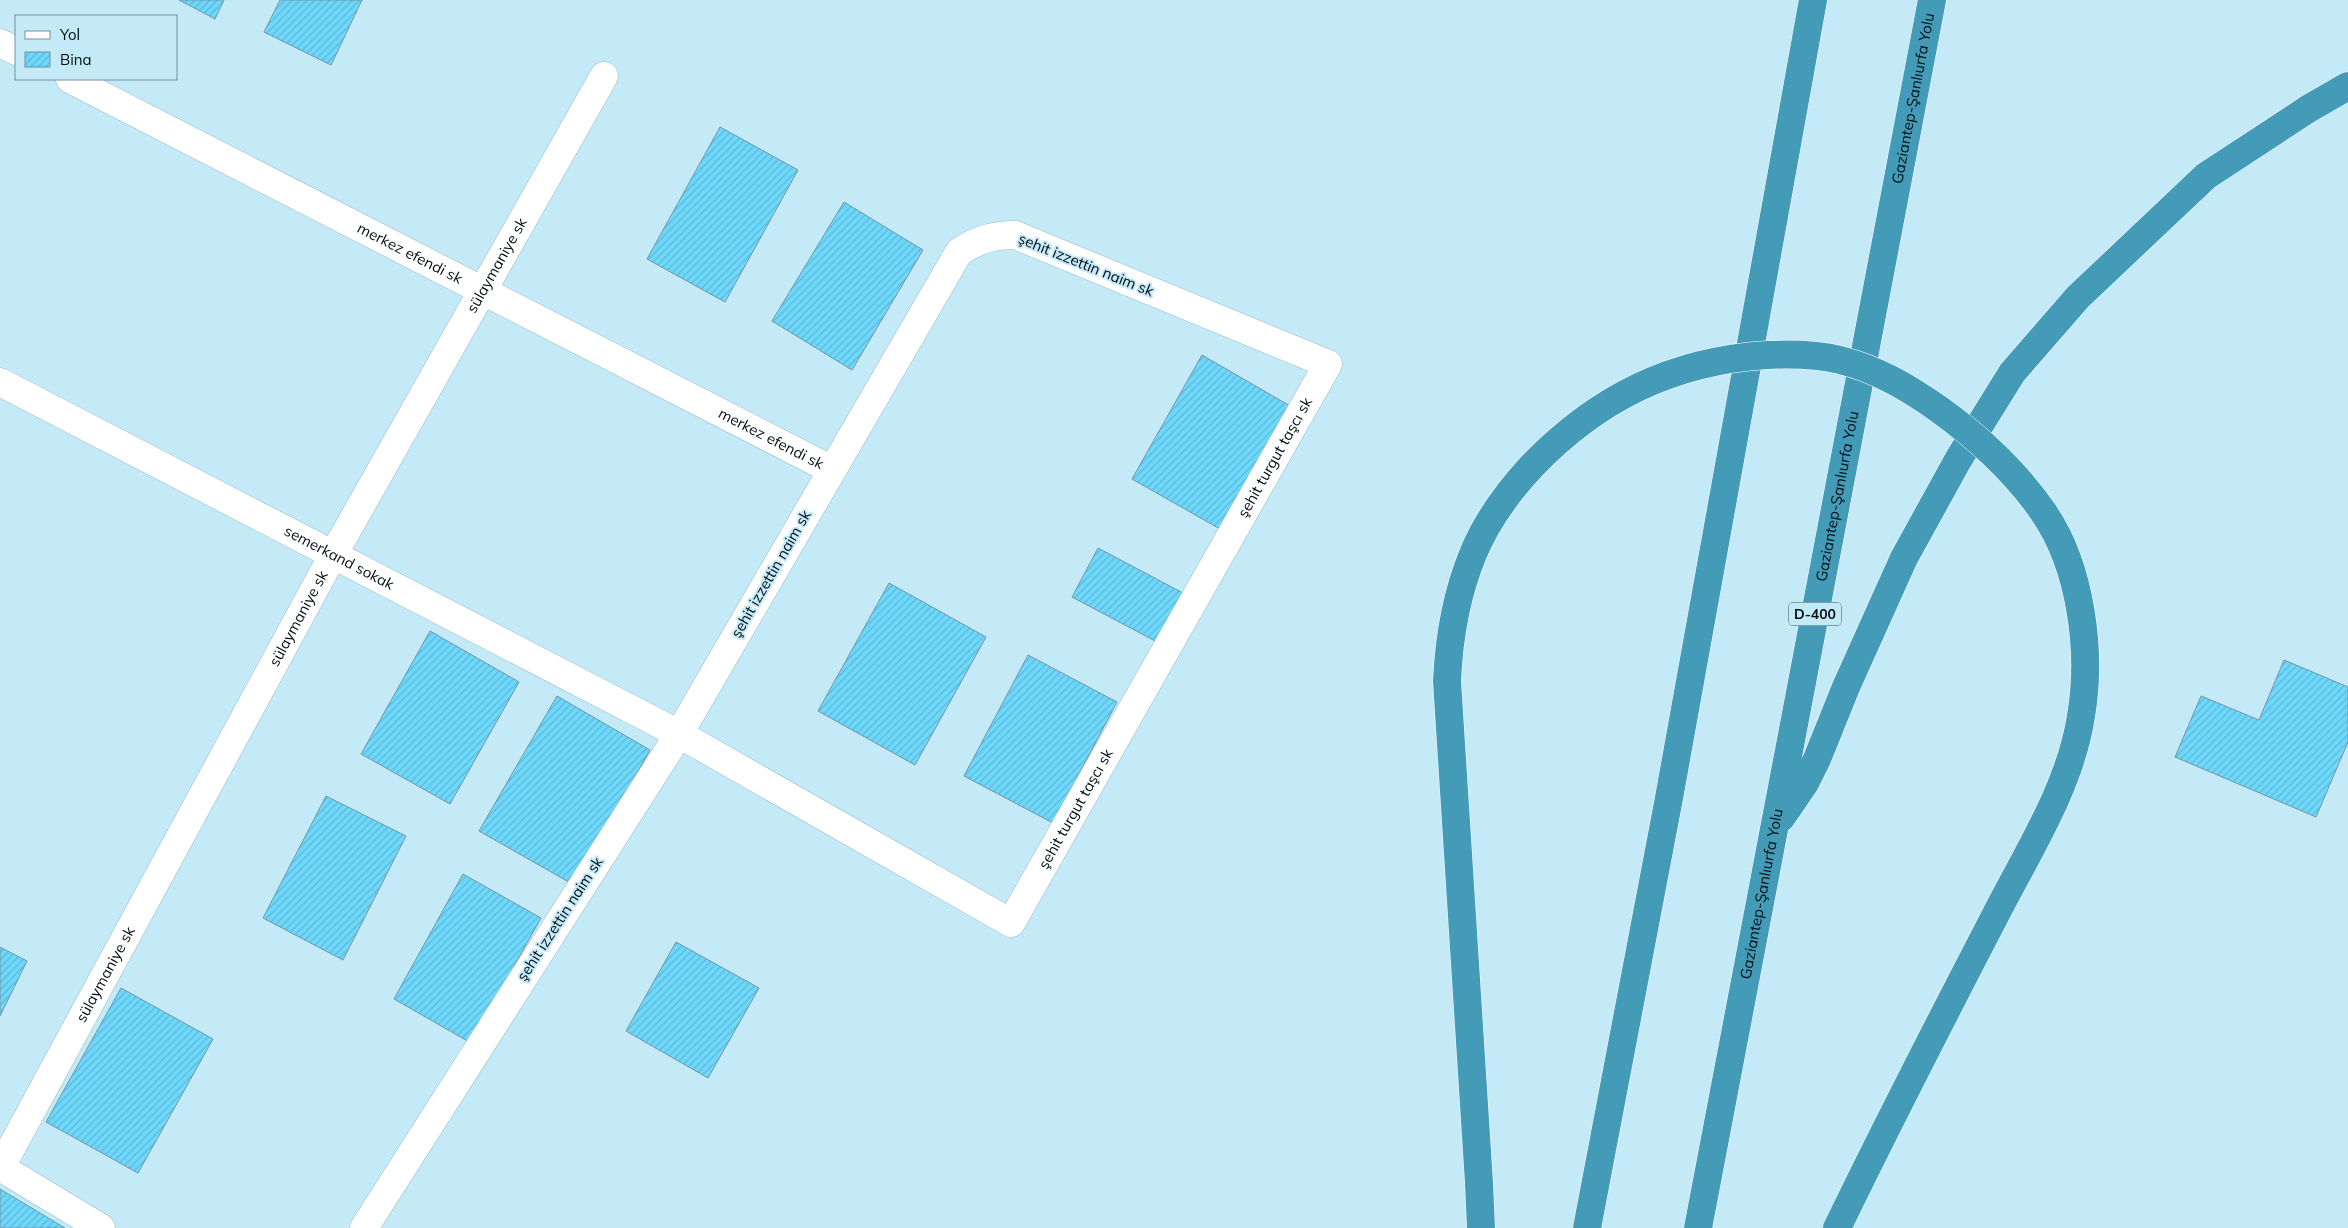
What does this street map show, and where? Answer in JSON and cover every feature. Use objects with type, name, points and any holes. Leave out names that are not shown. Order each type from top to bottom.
[{"type":"highway","points":[[1587,1228],[1669,798],[1813,0]]},
{"type":"highway","name":"Gaziantep-Şanlıurfa Yolu","points":[[1698,1228],[1932,0]]},
{"type":"highway","points":[[1774,827],[1804,783],[1817,759],[1846,687],[1904,558],[1958,460],[2012,373],[2078,297],[2206,176],[2308,109],[2348,86]]},
{"type":"highway","points":[[1481,1228],[1446,680],[1449,637],[1459,594],[1474,552],[1493,516],[1517,483],[1572,428],[1601,407],[1632,389],[1666,374],[1702,364],[1739,357],[1807,355],[1838,359],[1870,369],[1900,383],[1964,427],[1997,457],[2023,485],[2046,516],[2061,547],[2078,604],[2084,645],[2085,682],[2081,718],[2062,786],[1888,1123],[1837,1228]]},
{"type":"street","points":[[0,43],[15,50]]},
{"type":"street","name":"sülaymaniye sk","points":[[1,1167],[333,554],[604,76]]},
{"type":"street","name":"merkez efendi sk","points":[[72,80],[832,470]]},
{"type":"street","name":"şehit izzettin naim sk","points":[[364,1228],[679,734],[958,252],[971,244],[1000,235],[1015,235],[1328,364]]},
{"type":"street","name":"şehit turgut taşcı sk","points":[[679,734],[1010,923],[1328,364]]},
{"type":"street","name":"semerkand sokak","points":[[0,382],[679,734]]},
{"type":"street","points":[[1,1167],[101,1228]]},
{"type":"building","points":[[179,0],[224,0],[215,19]]},
{"type":"building","points":[[280,0],[362,0],[331,65],[264,32]]},
{"type":"building","points":[[720,127],[798,170],[725,302],[647,259]]},
{"type":"building","points":[[844,202],[923,250],[852,370],[772,321]]},
{"type":"building","points":[[1202,355],[1297,410],[1227,533],[1132,479]]},
{"type":"building","points":[[1098,548],[1183,593],[1157,642],[1072,597]]},
{"type":"building","points":[[889,583],[986,637],[915,765],[818,711]]},
{"type":"building","points":[[430,631],[519,682],[450,804],[361,754]]},
{"type":"building","points":[[1028,655],[1117,702],[1053,823],[964,776]]},
{"type":"building","points":[[2284,660],[2348,687],[2348,742],[2316,817],[2175,757],[2201,696],[2259,720]]},
{"type":"building","points":[[557,696],[650,750],[574,885],[479,831]]},
{"type":"building","points":[[326,796],[406,836],[343,960],[263,918]]},
{"type":"building","points":[[463,874],[541,918],[471,1043],[394,999]]},
{"type":"building","points":[[676,942],[759,988],[708,1078],[626,1031]]},
{"type":"building","points":[[0,947],[27,961],[0,1016]]},
{"type":"building","points":[[121,988],[213,1039],[138,1173],[46,1122]]},
{"type":"building","points":[[0,1189],[65,1228],[0,1228]]}]
